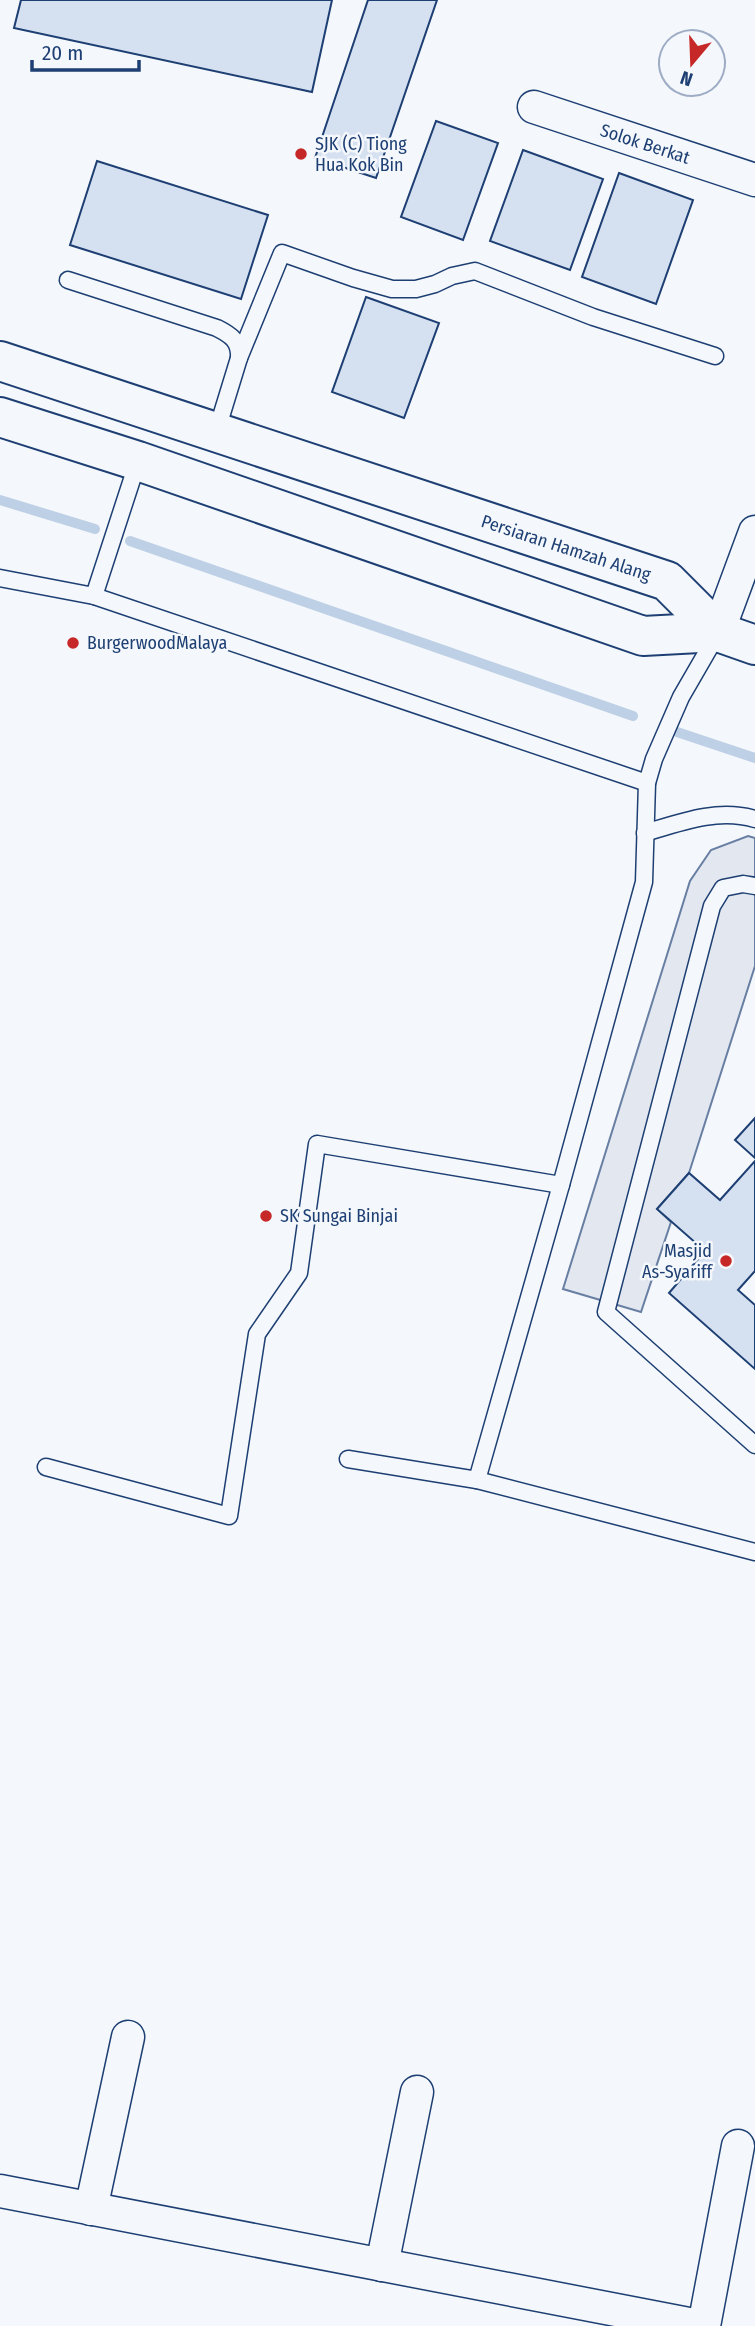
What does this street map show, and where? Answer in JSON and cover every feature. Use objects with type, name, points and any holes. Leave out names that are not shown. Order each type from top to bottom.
[{"type":"main road","name":"Persiaran Hamzah Alang","points":[[0,361],[667,581],[718,632]]},
{"type":"main road","points":[[0,417],[138,461],[643,636],[718,632],[755,645]]},
{"type":"street","name":"Solok Berkat","points":[[534,107],[755,180]]},
{"type":"street","points":[[718,632],[755,532]]},
{"type":"street","points":[[91,2209],[128,2037]]},
{"type":"street","points":[[382,2265],[417,2092]]},
{"type":"street","points":[[0,2192],[702,2326],[738,2146]]},
{"type":"lane","points":[[216,433],[239,358],[282,253],[392,289],[416,289],[475,271],[593,317],[715,356]]},
{"type":"lane","points":[[68,280],[217,328],[233,337],[240,350],[239,358]]},
{"type":"lane","points":[[94,596],[138,461]]},
{"type":"lane","points":[[0,578],[94,596],[647,783]]},
{"type":"lane","points":[[477,1480],[644,882],[647,783],[654,759],[681,697],[718,632]]},
{"type":"lane","points":[[645,833],[695,818],[738,814],[755,819]]},
{"type":"lane","points":[[755,886],[743,884],[723,888],[712,906],[606,1312],[755,1445]]},
{"type":"lane","points":[[46,1467],[229,1516],[257,1334],[299,1273],[317,1144],[561,1185]]},
{"type":"lane","points":[[348,1459],[477,1480],[755,1552]]},
{"type":"shaded area","points":[[748,836],[755,838],[755,966],[689,1173],[657,1209],[671,1222],[641,1312],[563,1289],[690,881],[711,850]]},
{"type":"building","points":[[21,0],[332,0],[312,92],[14,28]]},
{"type":"building","points":[[368,0],[437,0],[376,178],[315,158]]},
{"type":"building","points":[[436,121],[498,143],[463,240],[401,217]]},
{"type":"building","points":[[523,150],[603,179],[570,270],[490,241]]},
{"type":"building","points":[[97,161],[268,215],[241,299],[70,245]]},
{"type":"building","points":[[619,173],[693,200],[656,304],[582,277]]},
{"type":"building","points":[[366,297],[439,323],[404,418],[332,392]]},
{"type":"building","points":[[755,1118],[755,1158],[735,1140]]},
{"type":"building","name":"Masjid As-Syariff","points":[[755,1161],[755,1271],[738,1290],[755,1305],[755,1369],[669,1293],[705,1251],[657,1209],[689,1173],[720,1200]]},
{"type":"waterway","points":[[0,500],[95,529]]},
{"type":"waterway","points":[[130,541],[633,716]]},
{"type":"waterway","points":[[677,732],[755,758]]},
{"type":"place","name":"SJK (C) Tiong Hua Kok Bin","points":[[301,154]]},
{"type":"place","name":"BurgerwoodMalaya","points":[[73,643]]},
{"type":"place","name":"SK Sungai Binjai","points":[[266,1216]]},
{"type":"place","name":"Masjid As-Syariff","points":[[726,1261]]}]
